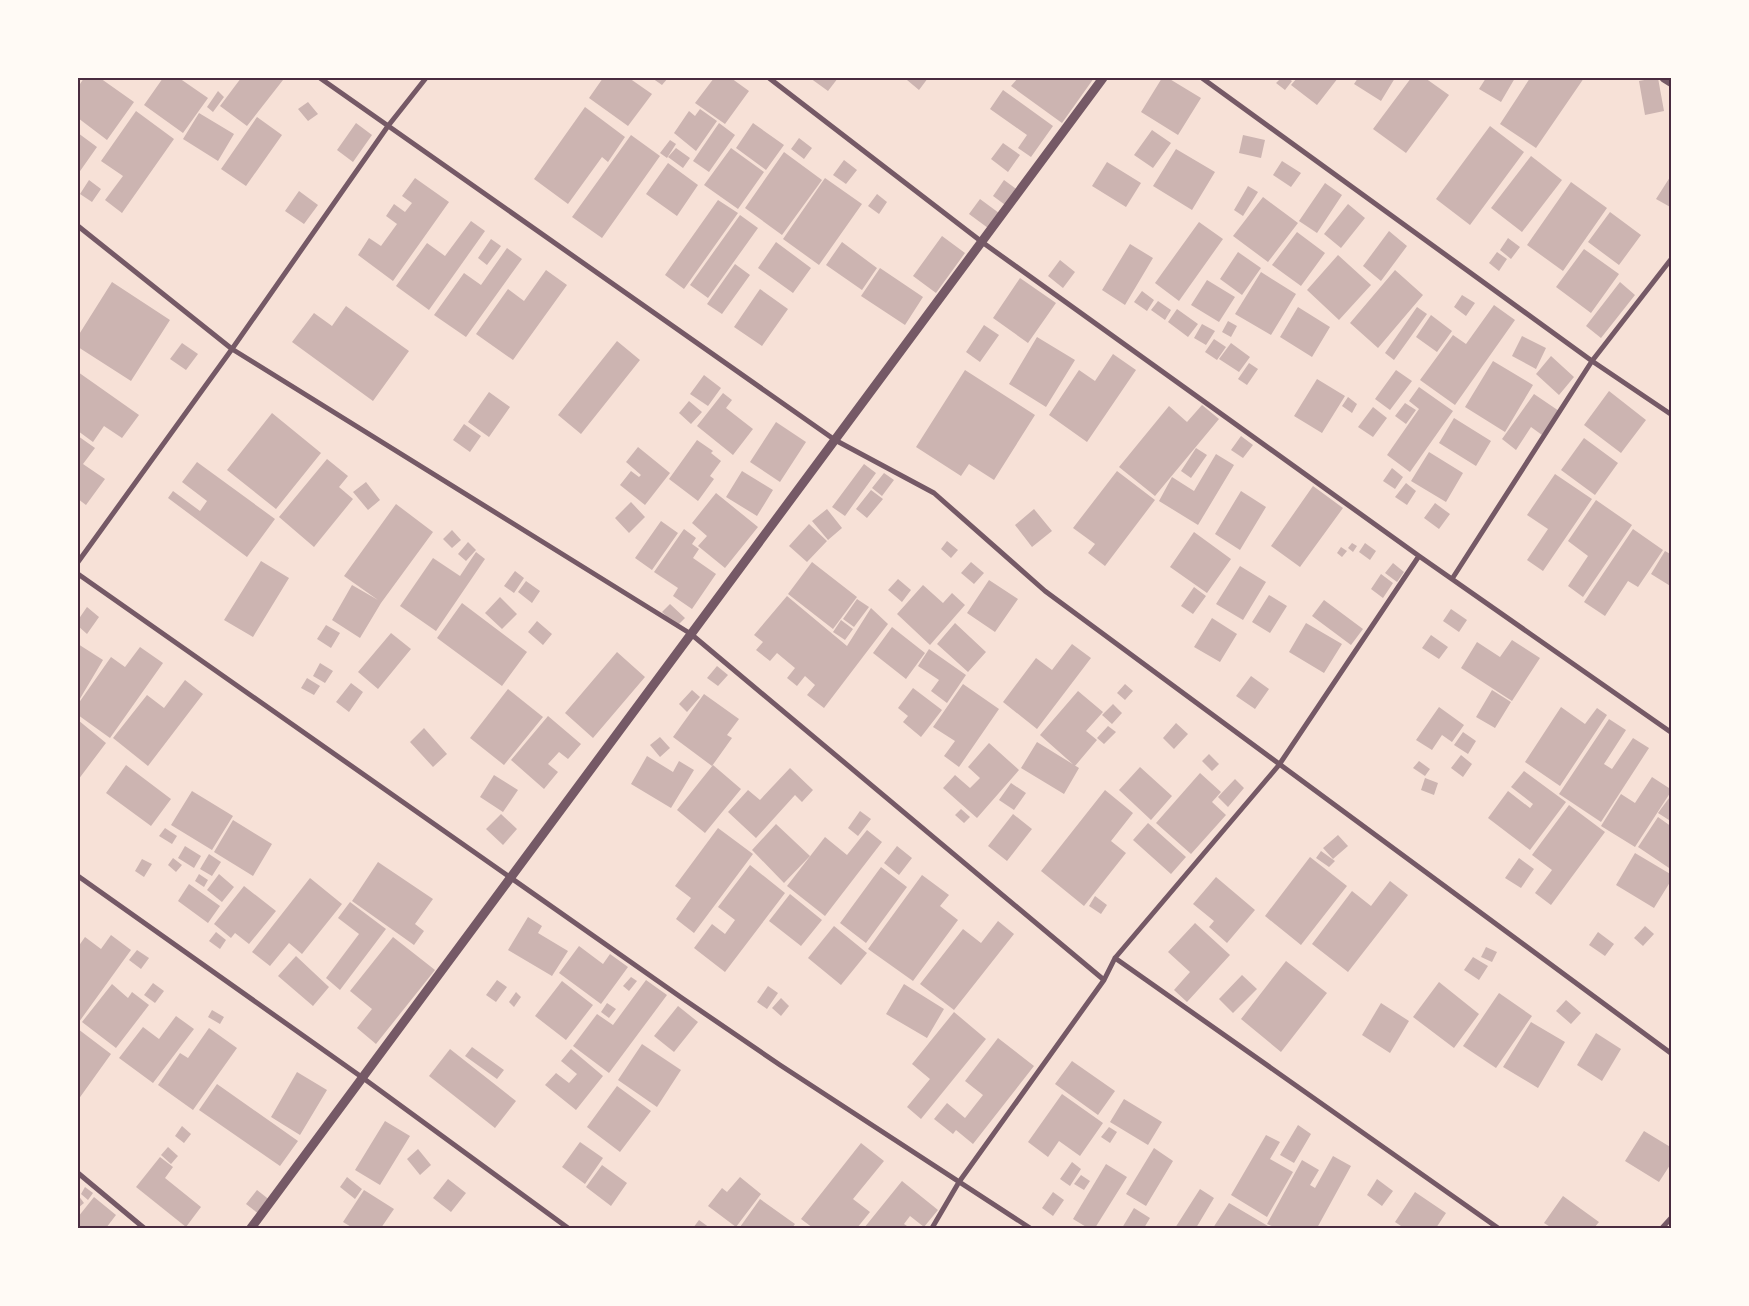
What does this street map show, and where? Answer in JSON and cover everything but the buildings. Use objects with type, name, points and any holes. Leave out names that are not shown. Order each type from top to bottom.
[{"type":"street","points":[[320,78],[835,440],[934,493],[1045,591],[1672,1054]]},
{"type":"street","points":[[78,562],[232,349],[388,126],[426,78]]},
{"type":"street","points":[[770,78],[982,242],[1419,556],[1672,733]]},
{"type":"street","points":[[251,1228],[1103,78]]},
{"type":"street","points":[[1202,78],[1592,362],[1672,415]]},
{"type":"street","points":[[1664,78],[1672,83]]},
{"type":"street","points":[[78,226],[232,349],[691,634],[1104,980]]},
{"type":"street","points":[[1452,579],[1592,362],[1672,258]]},
{"type":"street","points":[[932,1228],[959,1182],[1104,980],[1115,958],[1279,765],[1419,556]]},
{"type":"street","points":[[78,574],[780,1065],[1030,1228]]},
{"type":"street","points":[[78,876],[363,1078],[568,1228]]},
{"type":"street","points":[[1115,958],[1498,1228]]},
{"type":"street","points":[[78,1174],[144,1228]]},
{"type":"street","points":[[1662,1228],[1672,1216]]}]
